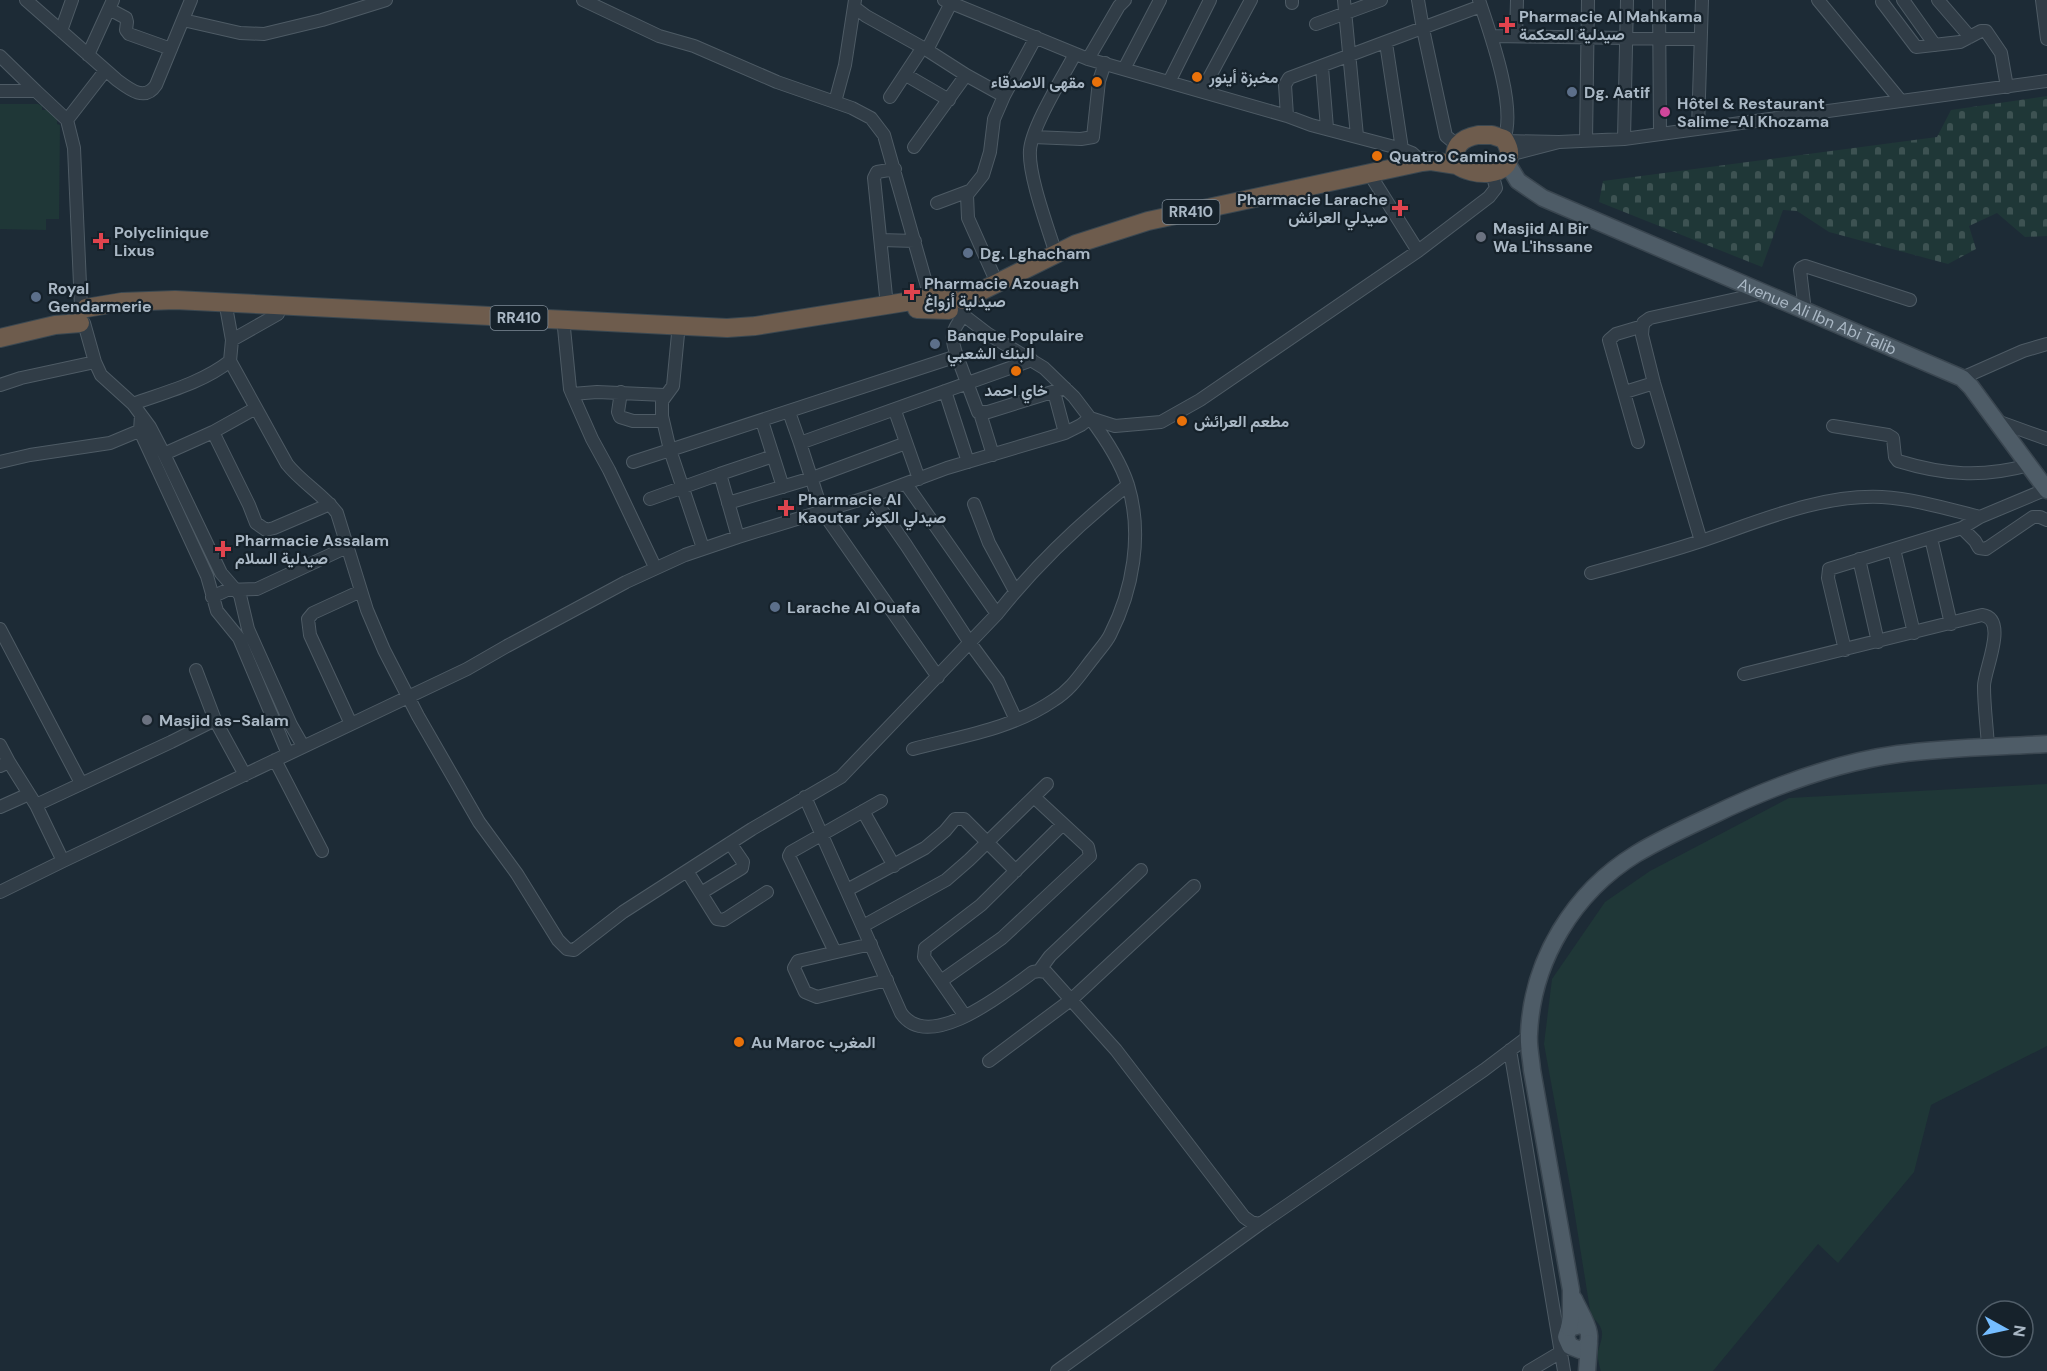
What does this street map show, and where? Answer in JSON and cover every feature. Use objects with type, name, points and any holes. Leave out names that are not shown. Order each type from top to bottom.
[{"type":"highway","name":"RR410","points":[[0,328],[52,317],[150,309],[720,336],[757,334],[952,305],[1076,244],[1148,221],[1426,162],[1457,165],[1463,170],[1472,172],[1502,157],[1492,135],[1478,135],[1463,140],[1426,162]]},
{"type":"highway","points":[[1457,165],[1455,150],[1458,145]]},
{"type":"highway","name":"RR410","points":[[0,338],[55,325],[122,302],[175,300],[727,328],[755,326],[887,306],[952,305]]},
{"type":"main road","name":"Avenue Ali Ibn Abi Talib","points":[[1502,157],[1518,181],[1544,198],[1962,378],[2047,489]]},
{"type":"main road","points":[[1585,1371],[1568,1350],[1566,1337],[1571,1317],[1571,1290],[1532,1070],[1529,1036],[1536,985],[1555,939],[1569,915],[1592,888],[1634,855],[1668,835],[1804,776],[1896,754],[2047,744]]},
{"type":"main road","points":[[1571,1290],[1588,1336],[1585,1371]]},
{"type":"main road","points":[[1569,1328],[1580,1325],[1588,1336]]},
{"type":"main road","points":[[1568,1350],[1580,1350],[1588,1336]]},
{"type":"street","points":[[26,0],[105,71],[129,89],[140,93],[148,93],[156,85],[191,0]]},
{"type":"street","points":[[61,31],[72,0]]},
{"type":"street","points":[[183,20],[240,33],[264,33],[322,20],[386,0]]},
{"type":"street","points":[[584,0],[658,36],[694,46],[777,82],[852,108],[871,118],[884,135],[915,241],[952,305],[988,334],[1044,369],[1060,390],[1090,418],[1111,448],[1128,485],[1136,545],[1119,614],[1109,637],[1068,691],[1028,716],[972,735],[913,749]]},
{"type":"street","points":[[1088,59],[1119,6],[1125,0]]},
{"type":"street","points":[[1124,69],[1160,0]]},
{"type":"street","points":[[1169,82],[1210,0]]},
{"type":"street","points":[[1202,91],[1251,0]]},
{"type":"street","points":[[1344,0],[1357,136]]},
{"type":"street","points":[[1316,24],[1381,0]]},
{"type":"street","points":[[1418,0],[1446,136],[1458,145]]},
{"type":"street","points":[[1516,36],[1517,0]]},
{"type":"street","points":[[1586,141],[1588,0]]},
{"type":"street","points":[[1624,139],[1627,0]]},
{"type":"street","points":[[1659,0],[1660,134]]},
{"type":"street","points":[[1698,128],[1702,0]]},
{"type":"street","points":[[1818,0],[1901,101]]},
{"type":"street","points":[[1938,0],[1970,37]]},
{"type":"street","points":[[2042,0],[2047,39]]},
{"type":"street","points":[[890,97],[925,49],[948,1],[1088,59],[1402,148],[1426,162]]},
{"type":"street","points":[[1906,1],[1935,45]]},
{"type":"street","points":[[1882,2],[1914,45],[1921,47],[1960,42],[1981,31],[1986,31],[2001,53],[2007,87]]},
{"type":"street","points":[[835,102],[845,65],[855,3]]},
{"type":"street","points":[[855,3],[866,16],[1004,96]]},
{"type":"street","points":[[1090,418],[1115,426],[1150,425],[1166,421],[1418,251],[1492,195],[1496,188],[1508,130],[1508,112],[1491,36],[1480,3],[1423,28],[1287,80],[1285,85],[1287,116]]},
{"type":"street","points":[[88,56],[111,5],[127,19],[125,29],[129,34],[171,49]]},
{"type":"street","points":[[1491,36],[1700,39]]},
{"type":"street","points":[[937,203],[969,191],[983,175],[990,152],[994,119],[1036,38]]},
{"type":"street","points":[[1386,42],[1402,148]]},
{"type":"street","points":[[1056,254],[1031,168],[1030,152],[1033,137],[1076,54]]},
{"type":"street","points":[[0,56],[67,120],[74,148],[83,315],[95,362],[105,380],[133,404],[141,415],[207,576],[212,597],[220,615],[238,638],[288,754]]},
{"type":"street","points":[[1033,137],[1081,139],[1093,137],[1096,127],[1099,81],[1105,63]]},
{"type":"street","points":[[1322,67],[1327,128]]},
{"type":"street","points":[[67,120],[105,71]]},
{"type":"street","points":[[906,75],[949,100]]},
{"type":"street","points":[[914,147],[966,75]]},
{"type":"street","points":[[1502,157],[1559,142],[1624,139],[2047,81]]},
{"type":"street","points":[[0,91],[36,91]]},
{"type":"street","points":[[887,306],[874,178],[877,172],[895,169]]},
{"type":"street","points":[[1368,173],[1418,251]]},
{"type":"street","points":[[969,191],[966,200],[968,218],[997,283]]},
{"type":"street","points":[[881,240],[915,241]]},
{"type":"street","points":[[1804,311],[1800,270],[1805,266],[1910,300]]},
{"type":"street","points":[[1701,541],[1641,335],[1643,323],[1650,318],[1763,293]]},
{"type":"street","points":[[952,305],[954,329],[952,335],[957,356],[975,410],[980,413],[993,455]]},
{"type":"street","points":[[227,312],[232,340],[230,361],[296,476],[330,504],[337,513],[367,610],[384,650],[449,772],[479,822],[517,874],[558,940],[567,949],[574,950],[623,912],[730,843],[834,782],[847,772],[1062,542],[1128,485]]},
{"type":"street","points":[[232,340],[278,314]]},
{"type":"street","points":[[1638,442],[1609,339],[1616,334],[1643,326]]},
{"type":"street","points":[[564,328],[572,394],[655,567]]},
{"type":"street","points":[[678,334],[673,386],[662,401],[663,421],[670,450],[703,548]]},
{"type":"street","points":[[1962,378],[2023,351],[2047,344]]},
{"type":"street","points":[[633,462],[762,422],[898,374],[957,356]]},
{"type":"street","points":[[800,443],[895,411],[1032,360]]},
{"type":"street","points":[[133,404],[198,380],[217,371],[230,361]]},
{"type":"street","points":[[0,386],[21,378],[95,362]]},
{"type":"street","points":[[1625,392],[1654,383]]},
{"type":"street","points":[[980,413],[1060,390]]},
{"type":"street","points":[[1060,390],[1065,433]]},
{"type":"street","points":[[945,391],[968,462]]},
{"type":"street","points":[[572,394],[621,392],[665,395]]},
{"type":"street","points":[[621,392],[618,412],[620,417],[633,421],[663,421]]},
{"type":"street","points":[[164,454],[213,432],[256,408]]},
{"type":"street","points":[[895,411],[919,479]]},
{"type":"street","points":[[789,412],[822,511],[938,677]]},
{"type":"street","points":[[0,891],[467,669],[655,567],[703,548],[1065,433],[1090,418]]},
{"type":"street","points":[[1996,421],[2047,439]]},
{"type":"street","points":[[762,422],[783,487]]},
{"type":"street","points":[[1833,426],[1888,435],[1893,438],[1895,457],[1898,461],[1940,472],[1965,474],[2005,471],[2029,465]]},
{"type":"street","points":[[145,429],[164,454],[220,573],[240,595],[248,629],[303,747]]},
{"type":"street","points":[[0,462],[110,443],[145,429]]},
{"type":"street","points":[[213,432],[256,523],[263,529],[283,525],[330,504]]},
{"type":"street","points":[[728,503],[812,478],[906,443]]},
{"type":"street","points":[[650,499],[773,456]]},
{"type":"street","points":[[720,474],[738,537]]},
{"type":"street","points":[[906,484],[997,614]]},
{"type":"street","points":[[1845,650],[1829,569],[1962,528],[1980,517],[2047,489]]},
{"type":"street","points":[[872,496],[998,681],[1016,720]]},
{"type":"street","points":[[1591,573],[1641,560],[1764,519],[1815,505],[1856,498],[1881,497],[1907,500],[1980,517]]},
{"type":"street","points":[[974,504],[989,543],[1015,591]]},
{"type":"street","points":[[1962,528],[1979,548],[1986,549],[2033,517],[2047,520]]},
{"type":"street","points":[[1931,538],[1950,624]]},
{"type":"street","points":[[212,597],[220,592],[257,589],[347,547]]},
{"type":"street","points":[[1894,549],[1914,633]]},
{"type":"street","points":[[1859,559],[1878,642]]},
{"type":"street","points":[[220,615],[238,611],[257,589]]},
{"type":"street","points":[[351,724],[310,635],[308,619],[313,613],[361,591]]},
{"type":"street","points":[[1744,674],[1982,615],[1991,618],[1995,635],[1984,684],[1988,747]]},
{"type":"street","points":[[0,629],[5,652],[81,783]]},
{"type":"street","points":[[196,670],[214,720],[245,775]]},
{"type":"street","points":[[36,805],[214,720]]},
{"type":"street","points":[[0,745],[5,764],[36,805],[63,861]]},
{"type":"street","points":[[275,760],[322,851]]},
{"type":"street","points":[[863,926],[946,879],[988,842],[1047,784]]},
{"type":"street","points":[[0,807],[29,794]]},
{"type":"street","points":[[805,797],[901,1013],[915,1026],[930,1027],[965,1016],[1038,970],[1141,870]]},
{"type":"street","points":[[941,981],[1002,938],[1088,858],[1089,849],[1034,797]]},
{"type":"street","points":[[835,952],[789,856],[791,852],[881,801]]},
{"type":"street","points":[[863,811],[894,866]]},
{"type":"street","points":[[847,890],[925,848],[957,818],[964,819],[1016,871]]},
{"type":"street","points":[[965,1016],[924,957],[925,948],[981,905],[1063,824]]},
{"type":"street","points":[[701,892],[742,867],[743,862],[730,843]]},
{"type":"street","points":[[687,871],[717,919],[724,920],[767,892]]},
{"type":"street","points":[[989,1061],[1072,999],[1194,886]]},
{"type":"street","points":[[871,944],[798,961],[795,964],[795,971],[803,988],[809,994],[821,996],[887,980]]},
{"type":"street","points":[[1038,970],[1048,974],[1116,1050],[1244,1217],[1260,1224]]},
{"type":"street","points":[[1057,1371],[1260,1224],[1529,1036]]},
{"type":"street","points":[[1510,1050],[1568,1350],[1564,1371]]},
{"type":"street","points":[[1528,1371],[1568,1350]]},
{"type":"green space","points":[[2047,96],[2047,236],[2025,237],[1997,213],[1969,226],[1976,249],[1948,264],[1829,232],[1797,211],[1783,210],[1762,267],[1599,202],[1603,181],[1937,137],[1951,110]]},
{"type":"green space","points":[[0,104],[38,104],[42,106],[42,110],[50,110],[57,116],[57,124],[60,125],[59,219],[46,219],[46,230],[0,229]]},
{"type":"green space","points":[[2047,784],[2047,1046],[1931,1105],[1914,1172],[1838,1263],[1818,1244],[1713,1371],[1601,1371],[1598,1353],[1602,1332],[1591,1316],[1544,1044],[1552,979],[1605,902],[1650,871],[1789,798]]},
{"type":"place","name":"Pharmacie Al Mahkama صيدلية المحكمة","points":[[1507,25]]},
{"type":"place","name":"مخبزة أينور","points":[[1197,77]]},
{"type":"place","name":"مقهى الاصدقاء","points":[[1097,82]]},
{"type":"place","name":"Dg. Aatif","points":[[1572,92]]},
{"type":"place","name":"Hôtel & Restaurant Salime-Al Khozama","points":[[1665,112]]},
{"type":"place","name":"Quatro Caminos","points":[[1377,156]]},
{"type":"place","name":"Pharmacie Larache صيدلي العرائش","points":[[1400,208]]},
{"type":"place","name":"Masjid Al Bir Wa L'ihssane","points":[[1481,237]]},
{"type":"place","name":"Polyclinique Lixus","points":[[101,241]]},
{"type":"place","name":"Dg. Lghacham","points":[[968,253]]},
{"type":"place","name":"Pharmacie Azouagh صيدلية أزواغ","points":[[912,292]]},
{"type":"place","name":"Royal Gendarmerie","points":[[36,297]]},
{"type":"place","name":"Banque Populaire البنك الشعبي","points":[[935,344]]},
{"type":"place","name":"خاي احمد","points":[[1016,371]]},
{"type":"place","name":"مطعم العرائش","points":[[1182,421]]},
{"type":"place","name":"Pharmacie Al Kaoutar صيدلي الكوثر","points":[[786,508]]},
{"type":"place","name":"Pharmacie Assalam صيدلية السلام","points":[[223,549]]},
{"type":"place","name":"Larache Al Ouafa","points":[[775,607]]},
{"type":"place","name":"Masjid as-Salam","points":[[147,720]]},
{"type":"place","name":"Au Maroc المغرب","points":[[739,1042]]}]
